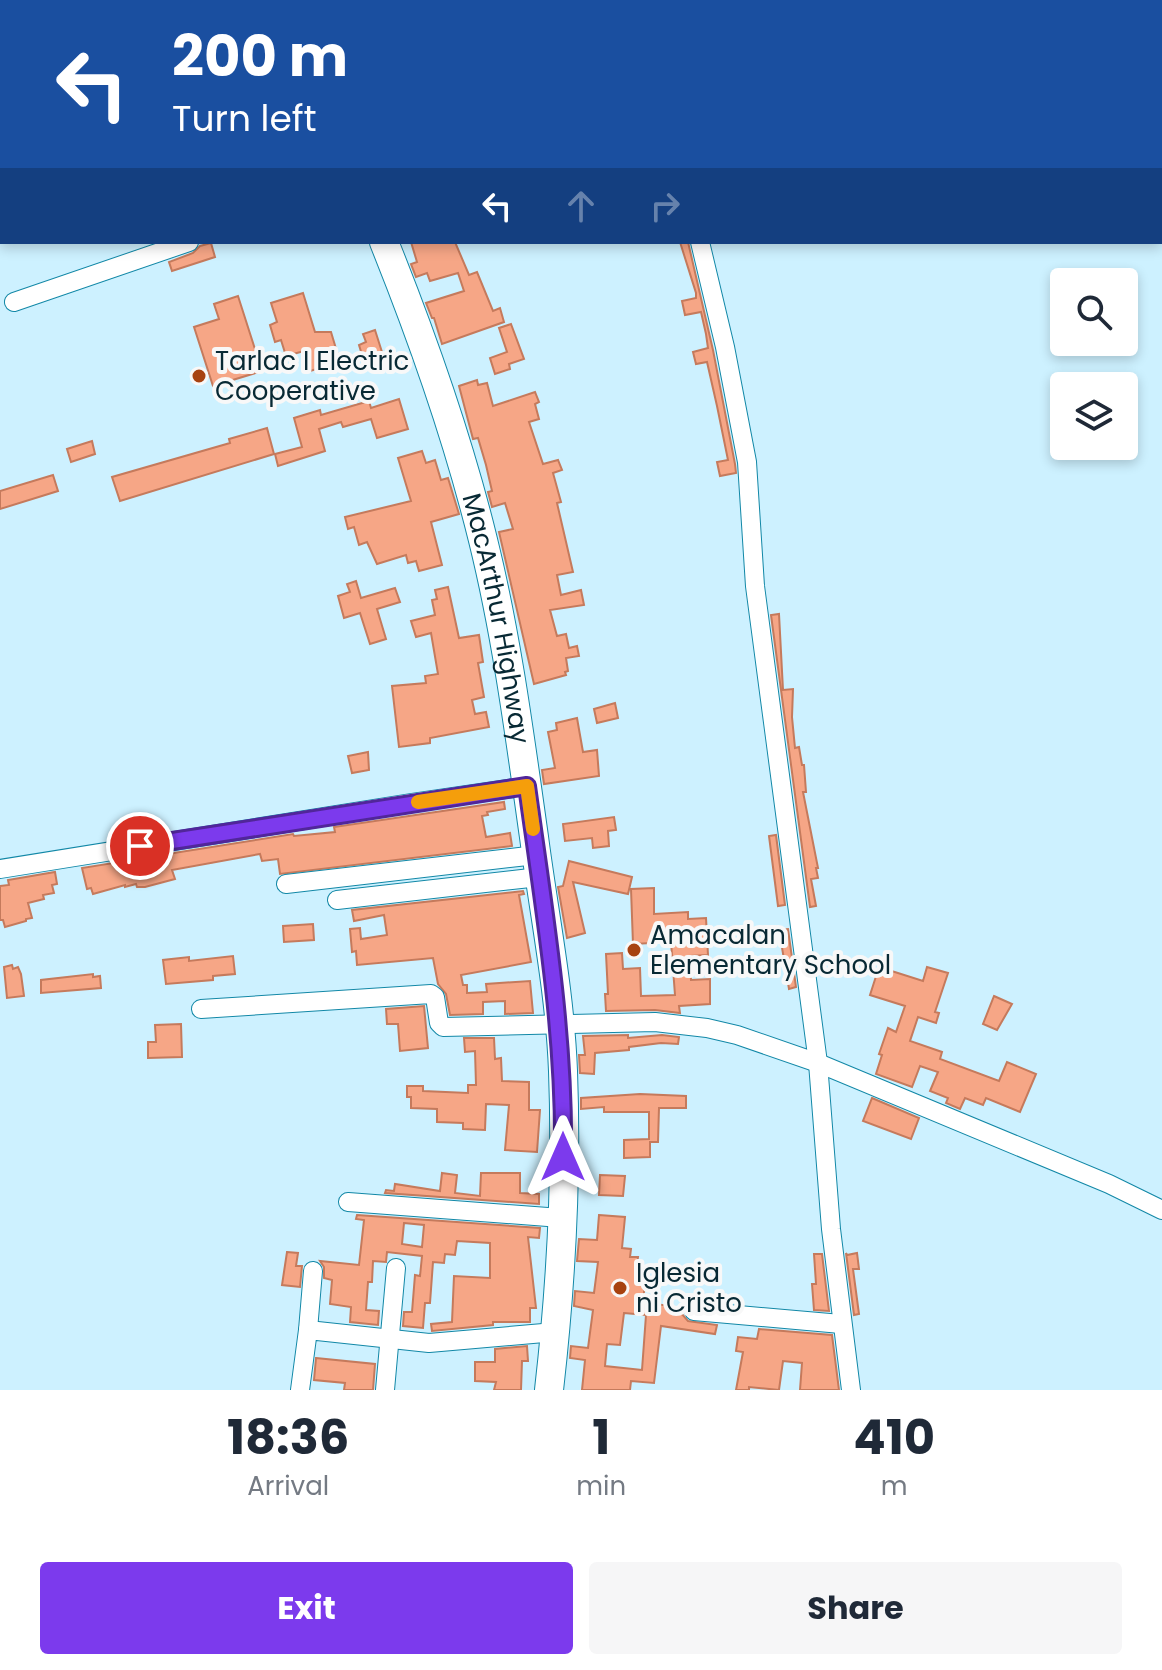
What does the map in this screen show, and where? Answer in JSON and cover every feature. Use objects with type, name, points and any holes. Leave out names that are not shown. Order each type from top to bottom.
[{"type":"highway","name":"MacArthur Highway","points":[[385,244],[446,408],[472,496],[493,581],[527,786],[563,1071],[561,1218],[549,1390]]},
{"type":"street","points":[[14,302],[183,244]]},
{"type":"street","points":[[700,244],[725,347],[747,462],[755,586],[818,1063],[841,1324],[851,1390]]},
{"type":"street","points":[[0,869],[527,786]]},
{"type":"street","points":[[286,884],[538,866]]},
{"type":"street","points":[[337,900],[538,866]]},
{"type":"street","points":[[201,1009],[431,994],[435,997],[440,1026],[655,1022],[707,1028],[818,1063],[1109,1184],[1162,1210]]},
{"type":"street","points":[[348,1202],[561,1218]]},
{"type":"street","points":[[385,1390],[396,1268]]},
{"type":"street","points":[[300,1390],[313,1271]]},
{"type":"street","points":[[694,1311],[841,1324]]},
{"type":"street","points":[[308,1330],[446,1343],[555,1332]]},
{"type":"building","points":[[211,244],[215,257],[172,271],[169,262],[193,253],[200,246]]},
{"type":"building","points":[[412,244],[456,244],[469,275],[477,272],[493,311],[500,308],[504,322],[442,344],[426,303],[464,291],[458,273],[430,281],[427,273],[416,277],[411,264],[417,262]]},
{"type":"building","points":[[681,244],[688,244],[735,464],[736,473],[720,476],[717,462],[728,460],[707,362],[696,364],[693,352],[708,348],[706,334],[701,312],[685,315],[682,301],[696,298]]},
{"type":"building","points":[[303,293],[315,332],[331,332],[340,362],[310,371],[304,351],[286,356],[281,340],[275,342],[270,325],[277,322],[271,303]]},
{"type":"building","points":[[238,296],[262,371],[213,386],[194,327],[219,319],[214,304]]},
{"type":"building","points":[[511,324],[524,359],[509,364],[510,369],[495,374],[490,358],[507,352],[499,328]]},
{"type":"building","points":[[375,330],[382,352],[363,358],[359,345],[366,342],[363,334]]},
{"type":"building","points":[[477,380],[478,385],[487,383],[493,406],[535,392],[539,402],[535,404],[539,419],[529,422],[543,464],[558,460],[562,470],[553,473],[573,572],[557,575],[561,595],[581,590],[584,605],[550,610],[557,636],[566,634],[569,648],[577,646],[579,656],[566,658],[566,675],[534,684],[499,532],[513,529],[505,503],[492,507],[486,465],[478,438],[473,439],[459,386]]},
{"type":"building","points":[[399,399],[408,429],[377,438],[371,419],[343,427],[341,422],[319,429],[325,451],[278,466],[275,454],[302,447],[294,418],[320,410],[321,415],[369,401],[371,408]]},
{"type":"building","points":[[267,428],[274,454],[120,501],[112,477],[230,443],[229,439]]},
{"type":"building","points":[[92,441],[95,454],[71,462],[67,449]]},
{"type":"building","points":[[422,451],[426,463],[435,460],[441,480],[448,478],[459,514],[431,522],[442,565],[419,571],[416,561],[408,563],[406,555],[377,564],[367,542],[359,545],[354,527],[348,529],[345,517],[411,501],[398,458]]},
{"type":"building","points":[[53,475],[58,491],[0,509],[0,491]]},
{"type":"building","points":[[356,581],[361,598],[395,588],[400,602],[377,609],[386,639],[370,644],[360,613],[344,618],[338,596],[350,592],[347,584]]},
{"type":"building","points":[[448,587],[459,638],[479,635],[483,662],[478,663],[484,697],[472,700],[475,714],[486,712],[489,727],[430,738],[430,743],[399,747],[392,686],[426,683],[425,676],[438,674],[431,633],[416,637],[411,621],[435,615],[432,600],[437,599],[435,590]]},
{"type":"building","points":[[779,614],[783,690],[793,689],[795,748],[799,747],[804,765],[806,792],[803,792],[818,868],[818,878],[811,879],[816,906],[810,907],[771,615]]},
{"type":"building","points":[[615,703],[618,718],[597,723],[594,709]]},
{"type":"building","points":[[577,718],[583,752],[597,750],[599,776],[544,784],[542,770],[555,768],[548,732],[557,730],[556,723]]},
{"type":"building","points":[[368,752],[369,770],[352,773],[348,756]]},
{"type":"building","points":[[504,802],[505,809],[482,816],[486,837],[510,833],[512,846],[280,874],[278,859],[262,861],[260,854],[172,870],[175,879],[145,887],[125,885],[93,894],[91,888],[87,889],[82,868],[293,834],[335,832],[334,827]]},
{"type":"building","points":[[614,817],[616,830],[608,831],[609,846],[593,848],[592,838],[565,841],[563,824]]},
{"type":"building","points":[[776,835],[785,905],[778,906],[769,836]]},
{"type":"building","points":[[569,861],[632,877],[628,894],[573,882],[585,933],[567,938],[558,887],[563,886]]},
{"type":"building","points":[[55,872],[57,884],[52,885],[54,893],[28,903],[32,918],[5,927],[3,920],[0,920],[0,886],[9,885],[8,880]]},
{"type":"building","points":[[654,888],[654,914],[688,912],[688,919],[706,918],[708,955],[690,956],[691,980],[710,979],[710,1004],[679,1006],[680,1013],[606,1011],[606,954],[622,953],[623,969],[640,968],[641,996],[675,995],[671,942],[633,944],[631,889]]},
{"type":"building","points":[[523,891],[524,894],[519,895],[531,962],[461,975],[463,985],[467,985],[467,993],[487,992],[486,984],[530,981],[533,1013],[505,1014],[505,1001],[483,1002],[483,1014],[450,1015],[446,994],[438,984],[433,958],[357,965],[356,951],[352,952],[350,929],[360,928],[361,939],[387,935],[384,915],[354,921],[352,910]]},
{"type":"building","points":[[313,924],[314,940],[284,942],[283,926]]},
{"type":"building","points":[[788,929],[796,987],[789,989],[779,930]]},
{"type":"building","points":[[233,956],[235,974],[213,976],[213,980],[166,984],[163,960],[189,957],[189,961]]},
{"type":"building","points":[[12,965],[13,969],[18,967],[21,974],[24,996],[7,998],[4,967]]},
{"type":"building","points":[[879,967],[923,981],[927,967],[948,973],[935,1012],[939,1013],[936,1023],[918,1017],[910,1041],[942,1052],[940,1059],[999,1081],[1007,1062],[1036,1074],[1020,1112],[986,1098],[983,1105],[965,1098],[960,1109],[946,1103],[948,1098],[930,1091],[938,1072],[920,1066],[912,1087],[876,1074],[888,1028],[896,1032],[905,1006],[870,995]]},
{"type":"building","points":[[93,974],[93,977],[100,976],[101,988],[41,993],[41,980]]},
{"type":"building","points":[[994,996],[1012,1004],[997,1030],[983,1024]]},
{"type":"building","points":[[424,1006],[428,1048],[400,1051],[398,1024],[387,1024],[386,1009]]},
{"type":"building","points":[[181,1024],[182,1057],[148,1058],[148,1042],[156,1042],[155,1025]]},
{"type":"building","points":[[628,1035],[628,1038],[679,1037],[678,1044],[661,1043],[595,1053],[594,1074],[580,1073],[579,1055],[585,1055],[583,1036]]},
{"type":"building","points":[[464,1038],[494,1038],[495,1059],[501,1058],[502,1081],[529,1082],[529,1110],[540,1110],[537,1152],[505,1150],[509,1105],[486,1104],[485,1130],[463,1129],[463,1123],[437,1122],[437,1109],[411,1108],[407,1086],[423,1086],[423,1091],[468,1093],[468,1085],[476,1085],[475,1051],[465,1052]]},
{"type":"building","points":[[640,1094],[686,1096],[686,1108],[659,1108],[658,1142],[650,1142],[650,1157],[624,1158],[624,1140],[649,1139],[649,1112],[604,1112],[604,1107],[581,1109],[581,1098]]},
{"type":"building","points":[[872,1098],[919,1118],[911,1139],[863,1121]]},
{"type":"building","points":[[442,1173],[457,1175],[455,1193],[480,1196],[481,1173],[520,1173],[520,1193],[539,1194],[539,1204],[385,1193],[386,1190],[394,1191],[395,1184],[440,1191]]},
{"type":"building","points":[[600,1175],[625,1176],[623,1196],[599,1195]]},
{"type":"building","points":[[357,1215],[540,1228],[539,1238],[528,1237],[536,1308],[530,1308],[530,1322],[493,1322],[493,1325],[432,1331],[431,1324],[452,1322],[454,1276],[490,1278],[490,1243],[457,1241],[455,1255],[445,1254],[444,1263],[433,1262],[430,1303],[425,1303],[423,1328],[403,1326],[404,1312],[412,1312],[415,1275],[420,1276],[422,1256],[387,1252],[386,1262],[373,1261],[372,1282],[368,1282],[366,1310],[379,1311],[378,1325],[350,1322],[351,1307],[330,1304],[332,1280],[324,1278],[324,1267],[320,1261],[359,1265],[364,1220],[356,1219]],"holes":[[[404,1223],[424,1225],[422,1247],[402,1244]]]},
{"type":"building","points":[[599,1215],[625,1217],[622,1248],[631,1249],[630,1257],[638,1257],[637,1264],[641,1264],[642,1281],[645,1282],[643,1302],[682,1308],[681,1313],[688,1321],[717,1325],[715,1334],[661,1326],[654,1383],[631,1381],[630,1390],[582,1390],[585,1360],[570,1358],[571,1346],[588,1348],[593,1310],[574,1306],[575,1291],[594,1293],[598,1262],[577,1261],[579,1239],[597,1240]],"holes":[[[624,1313],[646,1315],[642,1370],[605,1366],[607,1344],[620,1345]]]},
{"type":"building","points":[[287,1252],[298,1253],[296,1266],[302,1266],[300,1287],[282,1285]]},
{"type":"building","points":[[846,1253],[857,1253],[859,1269],[853,1269],[859,1314],[854,1315]]},
{"type":"building","points":[[814,1254],[822,1254],[829,1311],[814,1310]]},
{"type":"building","points":[[759,1329],[832,1335],[839,1390],[800,1390],[802,1363],[783,1361],[779,1390],[749,1387],[749,1390],[736,1390],[743,1352],[736,1351],[738,1337],[757,1339]]},
{"type":"building","points":[[527,1346],[528,1361],[522,1361],[521,1390],[494,1390],[496,1382],[475,1381],[475,1362],[495,1362],[495,1349]]},
{"type":"building","points":[[316,1358],[375,1364],[373,1390],[344,1390],[345,1383],[314,1380]]},
{"type":"slow traffic","points":[[418,802],[527,786],[533,829]]},
{"type":"place","name":"Tarlac I Electric Cooperative","points":[[199,376]]},
{"type":"place","name":"Amacalan Elementary School","points":[[634,950]]},
{"type":"place","name":"Iglesia ni Cristo","points":[[620,1288]]},
{"type":"route","points":[[140,846],[527,786],[559,1024],[563,1071],[563,1157]]}]
